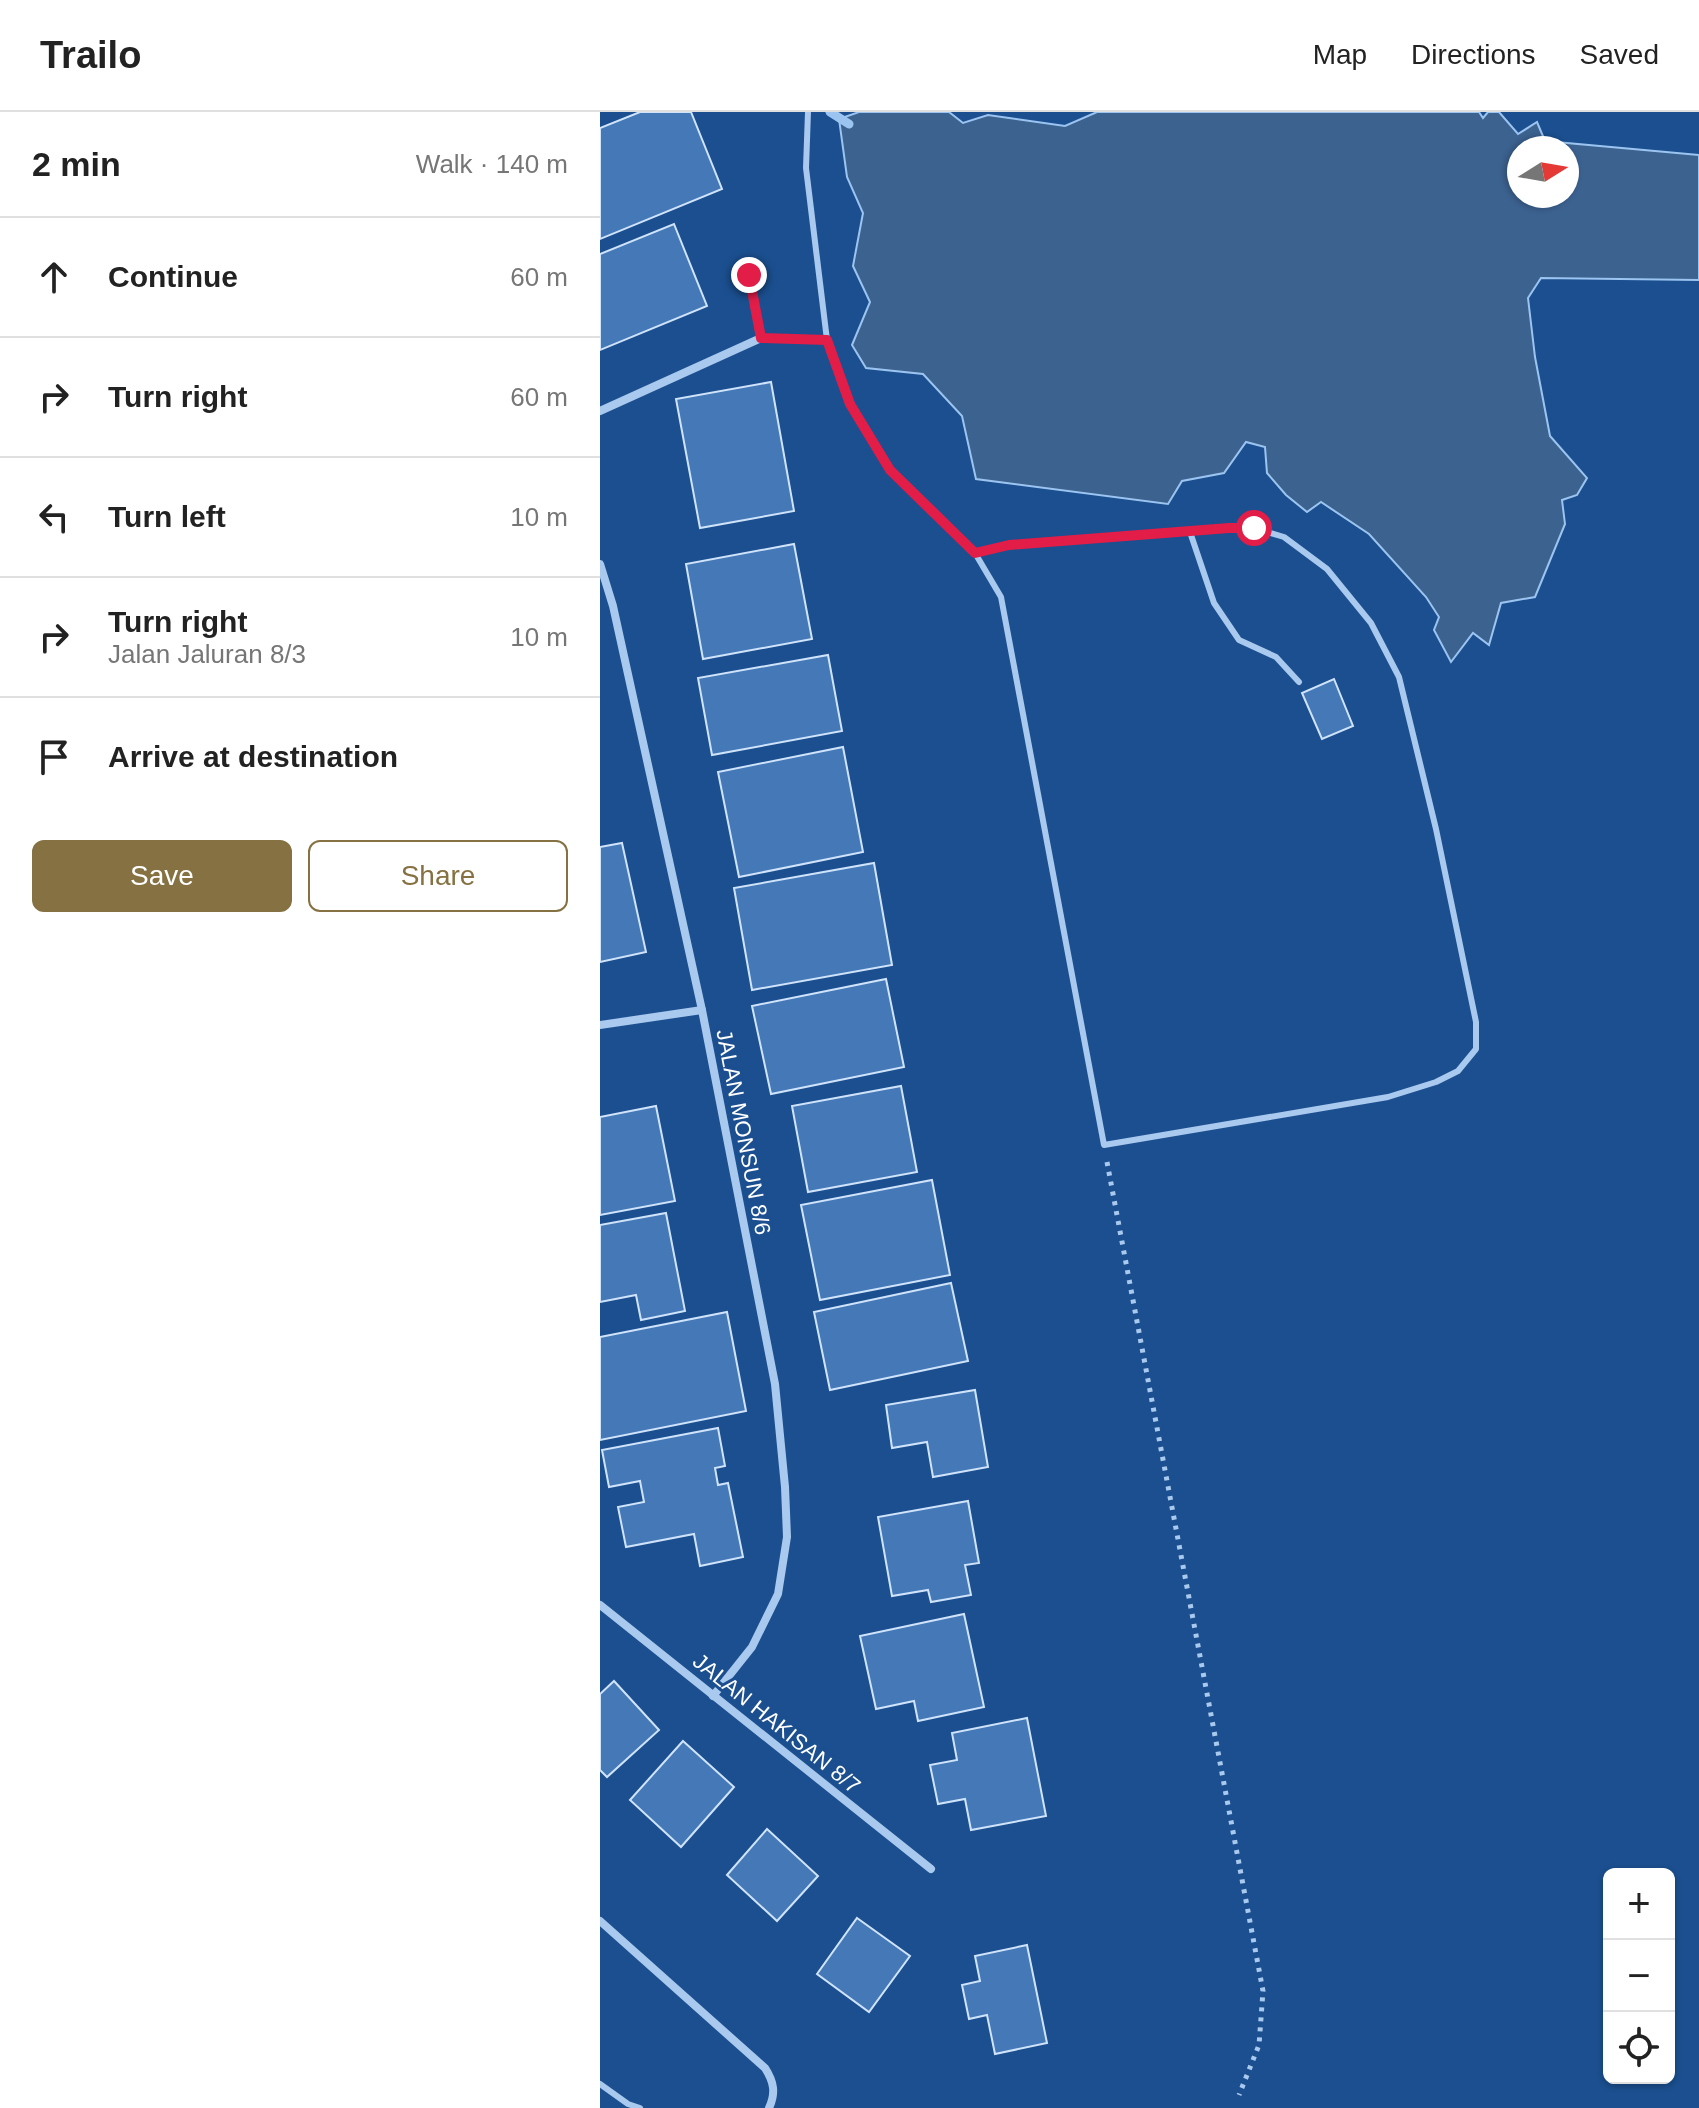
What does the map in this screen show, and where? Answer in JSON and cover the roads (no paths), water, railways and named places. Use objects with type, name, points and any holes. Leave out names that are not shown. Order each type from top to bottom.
[{"type":"street","points":[[600,411],[761,338],[749,275]]},
{"type":"street","name":"JALAN MONSUN 8/6","points":[[600,564],[613,606],[702,1010],[775,1384],[787,1537],[778,1594],[752,1647],[713,1696]]},
{"type":"street","points":[[600,1025],[702,1010]]},
{"type":"street","name":"JALAN HAKISAN 8/7","points":[[600,1605],[931,1869]]},
{"type":"street","points":[[600,1921],[765,2068],[774,2089],[769,2108]]},
{"type":"lane","points":[[808,112],[806,168],[827,340],[850,404],[890,470],[975,553],[1001,597],[1104,1145],[1388,1097],[1436,1082],[1458,1071],[1476,1049],[1476,1022],[1436,829],[1399,677],[1371,623],[1327,569],[1284,537],[1254,528],[1009,545],[975,553]]},
{"type":"lane","points":[[761,338],[827,340]]},
{"type":"lane","points":[[1190,532],[1214,603],[1239,640],[1276,657],[1299,682]]},
{"type":"lane","points":[[600,2084],[628,2104],[640,2108]]},
{"type":"water","points":[[859,112],[949,112],[963,123],[988,115],[1065,126],[1097,112],[1479,112],[1483,118],[1488,112],[1499,112],[1518,134],[1537,122],[1543,136],[1507,136],[1507,208],[1579,208],[1579,144],[1699,155],[1699,280],[1541,278],[1528,298],[1550,436],[1587,478],[1577,495],[1562,500],[1565,524],[1535,597],[1501,603],[1489,645],[1473,633],[1451,662],[1434,630],[1439,617],[1426,597],[1369,534],[1321,502],[1307,512],[1286,495],[1267,473],[1265,447],[1246,442],[1224,473],[1182,481],[1168,504],[976,479],[962,416],[923,374],[866,368],[852,345],[870,302],[853,266],[863,213],[847,177],[839,119]]},
{"type":"waterway","points":[[830,112],[849,124]]}]
